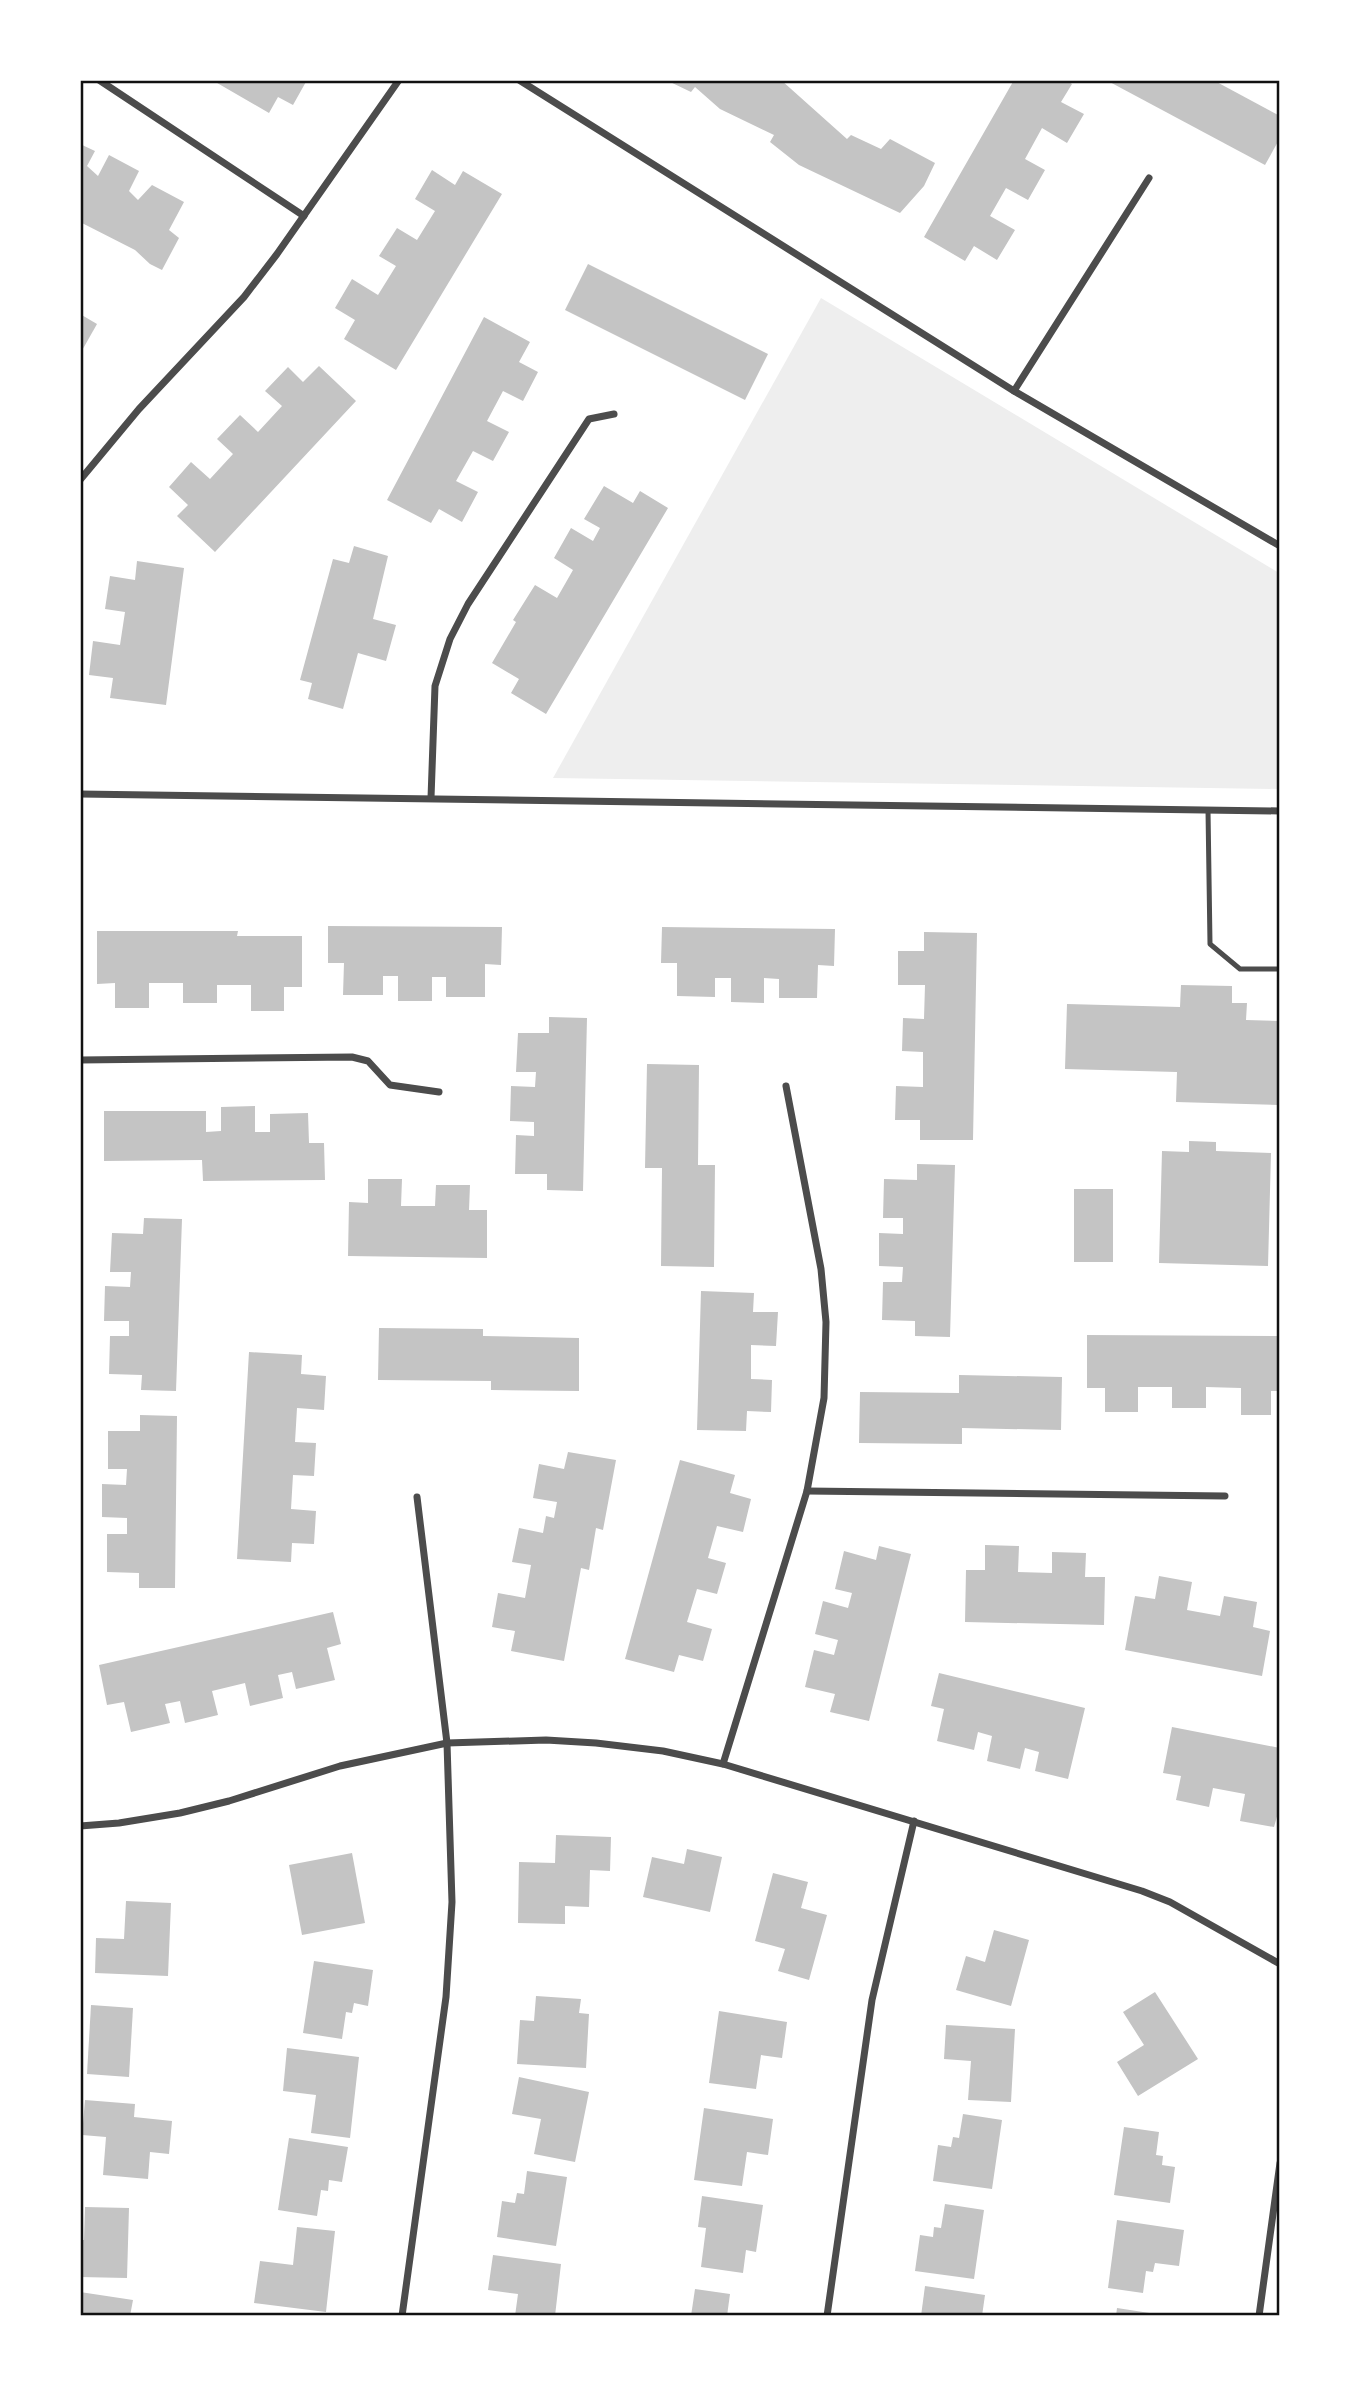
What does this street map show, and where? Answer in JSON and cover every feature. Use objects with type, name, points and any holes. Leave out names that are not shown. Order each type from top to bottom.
[{"type":"street","points":[[99,80],[304,216]]},
{"type":"street","points":[[80,480],[139,410],[244,297],[278,254],[398,80]]},
{"type":"street","points":[[519,80],[1014,391],[1279,546]]},
{"type":"street","points":[[1014,391],[1149,178]]},
{"type":"street","points":[[431,798],[435,686],[450,639],[468,604],[589,419],[614,414]]},
{"type":"street","points":[[80,794],[1279,811]]},
{"type":"street","points":[[80,1060],[352,1058],[368,1061],[390,1085],[439,1092]]},
{"type":"street","points":[[723,1764],[807,1491],[819,1438],[824,1398],[826,1322],[821,1269],[786,1086]]},
{"type":"street","points":[[807,1491],[1224,1496]]},
{"type":"street","points":[[402,2315],[446,1997],[452,1902],[447,1743],[417,1497]]},
{"type":"street","points":[[80,1826],[120,1823],[180,1813],[229,1801],[340,1766],[447,1743],[596,1743],[663,1751],[723,1764],[1142,1891],[1170,1902],[1279,1964]]},
{"type":"street","points":[[827,2315],[872,2000],[914,1821]]},
{"type":"street","points":[[1259,2315],[1279,2162]]},
{"type":"lane","points":[[1208,810],[1210,944],[1240,968],[1279,969]]},
{"type":"shaded area","points":[[821,298],[1279,573],[1279,789],[553,778]]},
{"type":"building","points":[[212,80],[307,80],[293,105],[278,97],[269,113]]},
{"type":"building","points":[[666,80],[781,80],[847,139],[851,135],[881,149],[890,139],[935,163],[924,186],[900,213],[799,165],[770,142],[774,135],[720,109],[695,87],[691,92]]},
{"type":"building","points":[[1014,80],[1066,80],[1072,84],[1061,102],[1084,114],[1067,143],[1042,128],[1025,159],[1045,170],[1028,200],[1006,188],[990,216],[1015,230],[997,260],[974,246],[965,261],[924,237]]},
{"type":"building","points":[[1106,80],[1213,80],[1280,116],[1280,138],[1265,165]]},
{"type":"building","points":[[80,144],[95,151],[87,166],[98,176],[109,155],[139,171],[129,191],[138,200],[152,185],[184,202],[169,230],[179,238],[162,270],[150,264],[135,250],[80,222]]},
{"type":"building","points":[[432,170],[455,185],[463,171],[502,194],[396,370],[344,339],[355,320],[335,308],[352,279],[378,295],[396,266],[379,256],[397,228],[417,240],[435,211],[415,199]]},
{"type":"building","points":[[588,264],[768,354],[745,400],[565,310]]},
{"type":"building","points":[[80,314],[97,324],[80,354]]},
{"type":"building","points":[[484,317],[530,342],[519,362],[538,372],[523,401],[503,391],[487,421],[509,432],[493,461],[473,451],[456,481],[478,492],[462,522],[439,509],[431,523],[387,500]]},
{"type":"building","points":[[319,366],[356,401],[215,552],[177,516],[188,505],[169,487],[191,462],[210,479],[233,454],[217,439],[240,415],[258,432],[282,406],[265,391],[288,367],[303,382]]},
{"type":"building","points":[[604,486],[633,503],[640,491],[668,508],[546,714],[511,693],[519,679],[492,663],[516,622],[513,620],[535,585],[557,598],[573,570],[554,558],[571,528],[593,541],[600,528],[584,519]]},
{"type":"building","points":[[354,546],[388,556],[373,619],[396,625],[386,661],[358,653],[343,709],[308,699],[312,683],[300,680],[333,559],[349,563]]},
{"type":"building","points":[[137,561],[184,568],[166,705],[110,698],[113,678],[89,675],[93,641],[120,645],[125,612],[105,609],[110,576],[135,580]]},
{"type":"building","points":[[328,926],[502,927],[501,965],[485,964],[485,997],[446,997],[446,977],[432,977],[432,1001],[398,1001],[398,976],[383,976],[383,995],[343,995],[344,963],[328,963]]},
{"type":"building","points":[[662,927],[835,929],[834,966],[818,965],[817,998],[779,998],[779,979],[764,978],[764,1003],[731,1002],[731,978],[715,978],[715,997],[677,996],[677,963],[661,963]]},
{"type":"building","points":[[97,931],[238,931],[237,936],[302,936],[302,987],[284,987],[284,1011],[251,1011],[251,985],[217,985],[217,1003],[183,1003],[183,983],[149,983],[149,1008],[115,1008],[115,983],[97,984]]},
{"type":"building","points":[[924,932],[977,933],[973,1140],[920,1140],[920,1120],[895,1120],[896,1086],[923,1087],[923,1052],[902,1051],[903,1018],[924,1019],[925,985],[898,985],[898,951],[924,951]]},
{"type":"building","points":[[1181,985],[1232,986],[1232,1003],[1247,1003],[1246,1020],[1280,1021],[1280,1105],[1176,1102],[1177,1072],[1065,1069],[1067,1004],[1180,1007]]},
{"type":"building","points":[[549,1017],[587,1018],[583,1191],[547,1190],[547,1174],[515,1174],[516,1135],[534,1136],[534,1122],[510,1121],[511,1086],[535,1087],[536,1072],[516,1072],[518,1033],[549,1033]]},
{"type":"building","points":[[647,1064],[699,1065],[698,1165],[715,1165],[714,1267],[661,1266],[662,1168],[645,1168]]},
{"type":"building","points":[[255,1106],[255,1132],[270,1132],[270,1114],[308,1113],[309,1143],[324,1143],[325,1180],[203,1181],[202,1160],[104,1161],[104,1111],[206,1111],[206,1132],[221,1131],[221,1107]]},
{"type":"building","points":[[1189,1141],[1216,1142],[1216,1151],[1271,1153],[1268,1266],[1159,1263],[1162,1151],[1189,1152]]},
{"type":"building","points":[[917,1164],[955,1165],[950,1337],[915,1336],[915,1321],[882,1320],[883,1282],[902,1282],[903,1267],[879,1266],[879,1233],[903,1234],[903,1218],[883,1218],[884,1179],[917,1180]]},
{"type":"building","points":[[368,1179],[402,1179],[401,1206],[435,1206],[436,1185],[470,1185],[469,1210],[487,1210],[487,1258],[348,1256],[349,1202],[368,1203]]},
{"type":"building","points":[[1074,1189],[1113,1189],[1113,1262],[1074,1262]]},
{"type":"building","points":[[144,1218],[182,1219],[176,1391],[141,1390],[142,1375],[109,1374],[110,1336],[129,1336],[129,1321],[104,1321],[105,1286],[130,1287],[131,1272],[110,1272],[112,1233],[143,1234]]},
{"type":"building","points":[[701,1291],[754,1293],[753,1312],[778,1312],[776,1346],[751,1345],[751,1379],[772,1380],[771,1412],[747,1411],[746,1431],[697,1430]]},
{"type":"building","points":[[379,1328],[483,1329],[483,1336],[579,1338],[579,1391],[491,1390],[491,1381],[378,1380]]},
{"type":"building","points":[[1087,1335],[1280,1336],[1280,1391],[1271,1391],[1271,1415],[1241,1415],[1241,1388],[1206,1387],[1206,1408],[1172,1408],[1172,1387],[1138,1387],[1138,1412],[1105,1412],[1105,1388],[1087,1388]]},
{"type":"building","points":[[249,1352],[302,1355],[301,1374],[326,1376],[324,1410],[297,1408],[295,1442],[316,1443],[314,1476],[293,1475],[291,1509],[316,1511],[314,1544],[292,1543],[291,1562],[237,1559]]},
{"type":"building","points":[[959,1375],[1062,1377],[1061,1430],[962,1428],[962,1444],[859,1443],[860,1392],[959,1393]]},
{"type":"building","points":[[140,1415],[177,1416],[175,1588],[139,1588],[139,1573],[107,1572],[107,1534],[127,1534],[127,1518],[102,1517],[102,1484],[126,1485],[127,1469],[108,1469],[108,1431],[140,1431]]},
{"type":"building","points":[[568,1452],[616,1460],[603,1530],[596,1528],[589,1570],[581,1568],[564,1661],[511,1651],[515,1631],[492,1627],[498,1593],[525,1598],[531,1565],[512,1562],[519,1528],[543,1533],[546,1516],[554,1518],[557,1502],[533,1498],[539,1464],[564,1469]]},
{"type":"building","points":[[680,1460],[735,1475],[730,1493],[751,1499],[743,1532],[717,1526],[708,1558],[726,1563],[717,1594],[697,1589],[687,1622],[712,1629],[703,1661],[679,1655],[674,1672],[625,1659]]},
{"type":"building","points":[[985,1545],[1019,1546],[1018,1572],[1052,1573],[1052,1552],[1086,1553],[1085,1577],[1105,1577],[1104,1625],[965,1622],[966,1570],[985,1570]]},
{"type":"building","points":[[879,1546],[911,1554],[869,1721],[830,1712],[835,1694],[805,1687],[814,1650],[834,1655],[838,1640],[815,1634],[823,1601],[848,1608],[852,1593],[835,1589],[844,1551],[876,1560]]},
{"type":"building","points":[[1159,1576],[1192,1582],[1187,1610],[1220,1616],[1224,1596],[1257,1602],[1253,1627],[1270,1631],[1262,1676],[1125,1650],[1135,1596],[1155,1599]]},
{"type":"building","points":[[333,1612],[341,1644],[327,1648],[335,1680],[296,1689],[292,1672],[278,1675],[283,1698],[250,1706],[245,1683],[212,1691],[218,1715],[185,1723],[180,1701],[165,1704],[170,1723],[131,1732],[124,1702],[107,1705],[99,1665]]},
{"type":"building","points":[[939,1673],[1085,1708],[1068,1779],[1035,1771],[1039,1752],[1025,1748],[1020,1769],[987,1761],[992,1736],[978,1732],[974,1750],[937,1741],[944,1709],[931,1706]]},
{"type":"building","points":[[1172,1727],[1280,1748],[1280,1806],[1274,1827],[1240,1821],[1245,1794],[1213,1788],[1209,1807],[1176,1800],[1181,1776],[1163,1773]]},
{"type":"building","points":[[556,1835],[611,1837],[610,1871],[590,1870],[589,1907],[565,1906],[565,1924],[518,1923],[519,1862],[555,1863]]},
{"type":"building","points":[[687,1849],[722,1857],[710,1912],[643,1897],[652,1857],[684,1864]]},
{"type":"building","points":[[352,1853],[365,1923],[302,1935],[289,1865]]},
{"type":"building","points":[[773,1873],[808,1882],[801,1908],[827,1915],[809,1980],[778,1971],[785,1949],[755,1941]]},
{"type":"building","points":[[126,1901],[171,1903],[168,1976],[95,1973],[96,1938],[124,1939]]},
{"type":"building","points":[[994,1930],[1029,1940],[1011,2006],[956,1990],[966,1956],[985,1962]]},
{"type":"building","points":[[314,1961],[373,1970],[368,2006],[354,2003],[352,2013],[346,2012],[342,2039],[303,2033]]},
{"type":"building","points":[[1155,1992],[1198,2059],[1138,2096],[1117,2062],[1144,2045],[1123,2012]]},
{"type":"building","points":[[536,1996],[581,1999],[579,2013],[589,2014],[586,2068],[517,2064],[520,2020],[534,2021]]},
{"type":"building","points":[[91,2005],[133,2008],[129,2077],[87,2074]]},
{"type":"building","points":[[719,2011],[787,2022],[782,2058],[761,2055],[756,2089],[709,2083]]},
{"type":"building","points":[[946,2025],[1015,2029],[1011,2102],[968,2100],[971,2061],[944,2059]]},
{"type":"building","points":[[287,2048],[359,2057],[350,2138],[311,2133],[316,2095],[283,2091]]},
{"type":"building","points":[[519,2077],[589,2092],[575,2162],[534,2154],[541,2119],[512,2114]]},
{"type":"building","points":[[85,2100],[135,2104],[134,2117],[172,2121],[169,2154],[150,2152],[148,2179],[103,2175],[106,2137],[82,2135]]},
{"type":"building","points":[[704,2108],[773,2119],[768,2155],[747,2152],[742,2186],[694,2180]]},
{"type":"building","points":[[963,2114],[1002,2120],[992,2189],[933,2181],[938,2145],[951,2147],[953,2137],[959,2138]]},
{"type":"building","points":[[1124,2127],[1159,2132],[1156,2155],[1163,2156],[1162,2165],[1175,2167],[1170,2203],[1114,2195]]},
{"type":"building","points":[[289,2138],[348,2147],[342,2182],[329,2180],[328,2191],[321,2190],[317,2216],[278,2210]]},
{"type":"building","points":[[527,2171],[567,2177],[556,2246],[497,2237],[502,2201],[515,2203],[517,2193],[524,2194]]},
{"type":"building","points":[[702,2196],[763,2205],[756,2252],[746,2250],[743,2273],[701,2267],[706,2228],[698,2227]]},
{"type":"building","points":[[945,2204],[984,2210],[974,2279],[915,2271],[920,2235],[933,2237],[934,2227],[941,2228]]},
{"type":"building","points":[[85,2207],[129,2208],[127,2278],[80,2277],[80,2240],[84,2240]]},
{"type":"building","points":[[1117,2220],[1184,2230],[1179,2266],[1155,2263],[1153,2272],[1146,2271],[1143,2293],[1108,2288]]},
{"type":"building","points":[[297,2227],[335,2231],[326,2312],[254,2303],[260,2261],[293,2265]]},
{"type":"building","points":[[493,2255],[561,2264],[555,2316],[515,2316],[518,2294],[488,2290]]},
{"type":"building","points":[[925,2286],[985,2295],[982,2316],[921,2316]]},
{"type":"building","points":[[695,2289],[730,2294],[727,2316],[691,2316]]},
{"type":"building","points":[[80,2292],[133,2300],[130,2316],[80,2316]]},
{"type":"building","points":[[1117,2308],[1156,2314],[1116,2316]]}]
